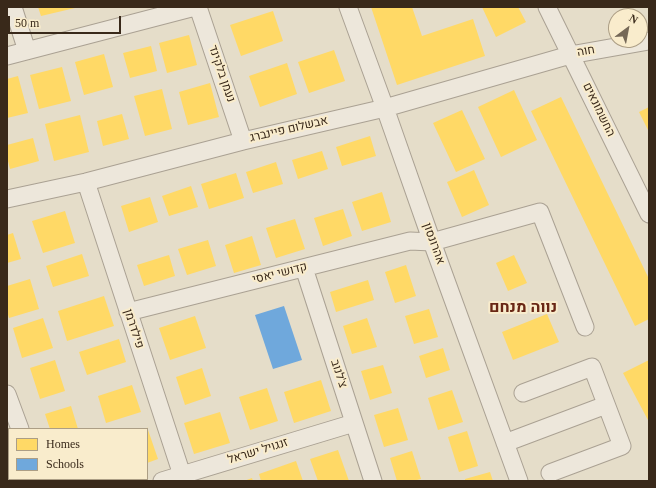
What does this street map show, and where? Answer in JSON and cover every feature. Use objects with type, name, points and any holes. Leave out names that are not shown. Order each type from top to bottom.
[{"type":"street","points":[[13,7],[27,51]]},
{"type":"street","points":[[7,56],[197,7]]},
{"type":"street","name":"נעמן בלקינד","points":[[197,7],[244,141]]},
{"type":"street","name":"אהרונסון","points":[[348,7],[518,481]]},
{"type":"street","name":"החשמונאים","points":[[547,7],[649,214]]},
{"type":"street","name":"חוה","points":[[570,55],[649,41]]},
{"type":"street","name":"אבשלום פיינברג","points":[[7,199],[86,182],[244,141],[385,108],[570,55]]},
{"type":"street","name":"פילדרמן","points":[[86,182],[182,475]]},
{"type":"street","name":"קדושי יאסי","points":[[128,312],[410,241],[432,242],[540,212],[585,327]]},
{"type":"street","name":"צ'לנוב","points":[[304,268],[373,481]]},
{"type":"street","points":[[523,393],[592,367],[622,446],[550,473]]},
{"type":"street","points":[[7,394],[20,428]]},
{"type":"street","points":[[505,443],[606,405]]},
{"type":"street","name":"זנגויל ישראל","points":[[162,481],[354,423]]},
{"type":"building: Homes","points":[[38,7],[74,7],[75,8],[41,16]]},
{"type":"building: Homes","points":[[371,7],[412,7],[422,36],[473,19],[485,56],[397,85]]},
{"type":"building: Homes","points":[[482,7],[518,7],[526,22],[496,37]]},
{"type":"building: Homes","points":[[273,11],[283,41],[241,56],[230,25]]},
{"type":"building: Homes","points":[[189,35],[197,65],[167,73],[159,43]]},
{"type":"building: Homes","points":[[151,46],[157,71],[130,78],[123,53]]},
{"type":"building: Homes","points":[[334,50],[345,81],[309,93],[298,62]]},
{"type":"building: Homes","points":[[104,54],[113,87],[84,95],[75,62]]},
{"type":"building: Homes","points":[[287,63],[297,94],[260,107],[249,76]]},
{"type":"building: Homes","points":[[62,67],[71,101],[39,109],[30,75]]},
{"type":"building: Homes","points":[[18,76],[28,113],[7,118],[7,79]]},
{"type":"building: Homes","points":[[210,83],[219,117],[188,125],[179,92]]},
{"type":"building: Homes","points":[[162,89],[172,129],[145,136],[134,96]]},
{"type":"building: Homes","points":[[514,90],[537,140],[501,157],[478,107]]},
{"type":"building: Homes","points":[[561,97],[649,279],[649,319],[635,326],[531,111]]},
{"type":"building: Homes","points":[[649,107],[649,132],[639,112]]},
{"type":"building: Homes","points":[[462,110],[485,159],[456,172],[433,123]]},
{"type":"building: Homes","points":[[122,114],[129,139],[103,146],[97,121]]},
{"type":"building: Homes","points":[[80,115],[89,152],[54,161],[45,124]]},
{"type":"building: Homes","points":[[370,136],[376,156],[342,166],[336,147]]},
{"type":"building: Homes","points":[[33,138],[39,161],[10,169],[7,157],[7,145]]},
{"type":"building: Homes","points":[[322,151],[328,169],[298,179],[292,160]]},
{"type":"building: Homes","points":[[276,162],[283,184],[253,193],[246,172]]},
{"type":"building: Homes","points":[[474,170],[489,205],[462,217],[447,182]]},
{"type":"building: Homes","points":[[236,173],[244,198],[209,209],[201,184]]},
{"type":"building: Homes","points":[[191,186],[198,207],[169,216],[162,196]]},
{"type":"building: Homes","points":[[382,192],[391,222],[362,231],[352,202]]},
{"type":"building: Homes","points":[[150,197],[158,222],[129,232],[121,206]]},
{"type":"building: Homes","points":[[343,209],[352,236],[323,246],[314,218]]},
{"type":"building: Homes","points":[[65,211],[75,243],[43,253],[32,221]]},
{"type":"building: Homes","points":[[295,219],[305,249],[276,258],[266,228]]},
{"type":"building: Homes","points":[[13,233],[21,259],[7,263],[7,235]]},
{"type":"building: Homes","points":[[252,236],[261,265],[234,273],[225,245]]},
{"type":"building: Homes","points":[[208,240],[216,266],[187,275],[178,249]]},
{"type":"building: Homes","points":[[82,254],[89,276],[53,287],[46,266]]},
{"type":"building: Homes","points":[[169,255],[175,276],[144,286],[137,265]]},
{"type":"building: Homes","points":[[514,255],[527,283],[508,291],[496,263]]},
{"type":"building: Homes","points":[[406,265],[416,296],[395,303],[385,272]]},
{"type":"building: Homes","points":[[30,279],[39,309],[9,318],[7,311],[7,286]]},
{"type":"building: Homes","points":[[368,280],[374,300],[336,312],[330,292]]},
{"type":"building: Homes","points":[[104,296],[114,326],[67,341],[58,311]]},
{"type":"building: Homes","points":[[429,309],[438,337],[414,344],[405,316]]},
{"type":"building: Homes","points":[[547,314],[559,342],[513,360],[502,332]]},
{"type":"building: Homes","points":[[195,316],[206,348],[170,360],[159,328]]},
{"type":"building: Homes","points":[[43,318],[53,348],[22,358],[13,328]]},
{"type":"building: Homes","points":[[367,318],[377,347],[352,354],[343,326]]},
{"type":"building: Homes","points":[[119,339],[126,362],[87,375],[79,352]]},
{"type":"building: Homes","points":[[443,348],[450,370],[426,378],[419,356]]},
{"type":"building: Homes","points":[[55,360],[65,391],[40,399],[30,368]]},
{"type":"building: Homes","points":[[649,360],[649,422],[623,373]]},
{"type":"building: Homes","points":[[383,365],[392,393],[370,400],[361,371]]},
{"type":"building: Homes","points":[[202,368],[211,396],[185,405],[176,377]]},
{"type":"building: Homes","points":[[321,380],[331,411],[294,423],[284,392]]},
{"type":"building: Homes","points":[[132,385],[141,412],[106,423],[98,396]]},
{"type":"building: Homes","points":[[267,388],[278,421],[250,430],[239,397]]},
{"type":"building: Homes","points":[[452,390],[463,422],[438,430],[428,398]]},
{"type":"building: Homes","points":[[71,406],[78,428],[50,428],[45,414]]},
{"type":"building: Homes","points":[[398,408],[408,440],[384,447],[374,415]]},
{"type":"building: Homes","points":[[220,412],[230,443],[194,454],[184,423]]},
{"type":"building: Homes","points":[[148,430],[158,459],[148,463]]},
{"type":"building: Homes","points":[[467,431],[478,466],[459,472],[448,437]]},
{"type":"building: Homes","points":[[338,450],[349,481],[318,481],[310,459]]},
{"type":"building: Homes","points":[[412,451],[421,479],[413,481],[397,481],[390,458]]},
{"type":"building: Homes","points":[[296,461],[303,481],[261,481],[259,474]]},
{"type":"building: Homes","points":[[490,472],[493,481],[465,481],[465,479]]},
{"type":"building: Homes","points":[[252,478],[253,481],[244,481]]},
{"type":"building: Homes","points":[[66,480],[88,480],[85,481]]},
{"type":"building: Schools","points":[[284,306],[302,360],[273,369],[255,315]]},
{"type":"district","name":"נווה מנחם","points":[[523,309]]}]
